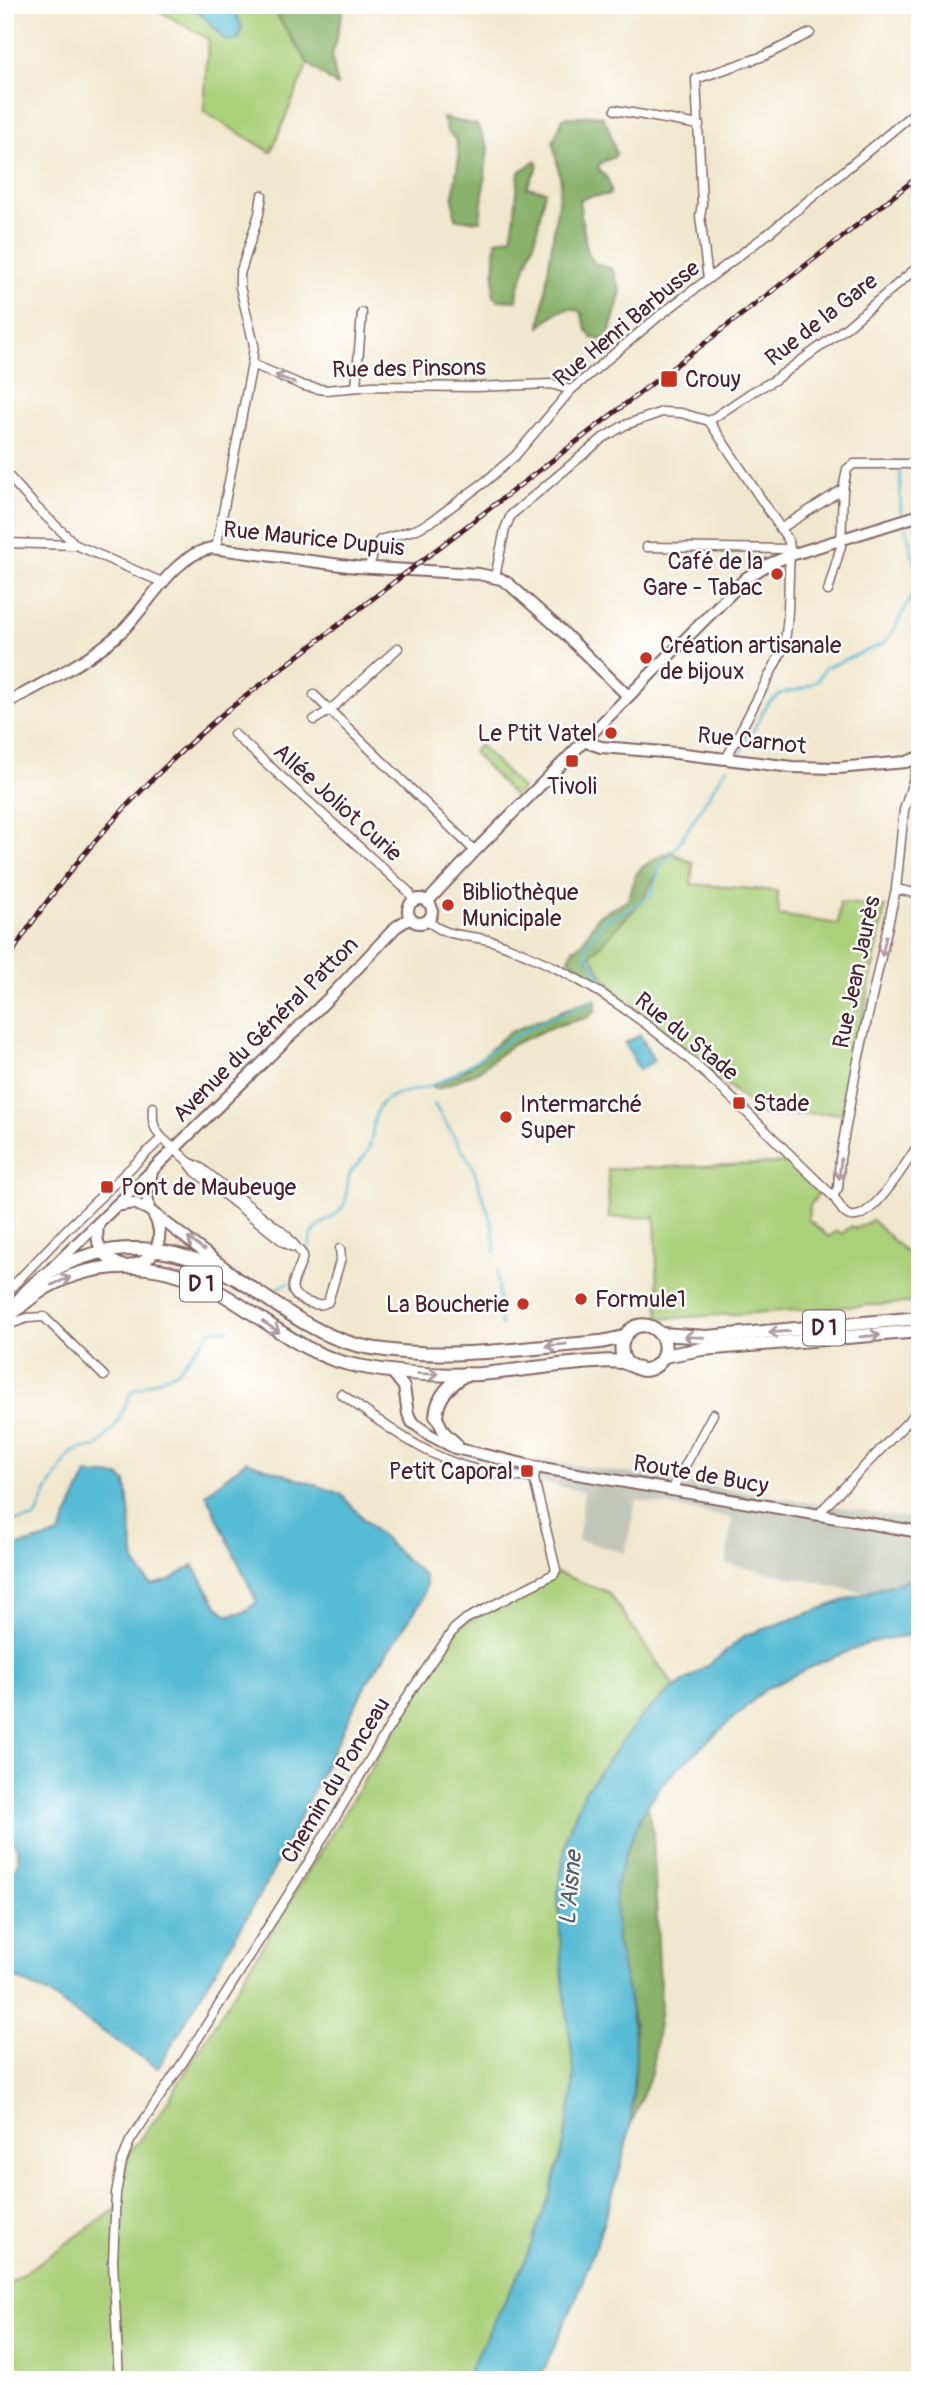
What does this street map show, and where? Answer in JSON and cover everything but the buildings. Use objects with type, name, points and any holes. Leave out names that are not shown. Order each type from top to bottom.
[{"type":"main road","points":[[427,902],[746,578],[791,552],[920,515]]},
{"type":"main road","name":"Rue Maurice Dupuis","points":[[5,704],[115,638],[185,559],[201,551],[216,548],[292,560],[495,577]]},
{"type":"main road","points":[[495,577],[509,584],[563,632],[628,696]]},
{"type":"main road","name":"Rue Carnot","points":[[583,741],[608,748],[792,767],[838,768],[919,758]]},
{"type":"main road","points":[[421,899],[427,902],[432,913],[428,920],[420,923],[410,918],[407,910],[414,901],[421,899]]},
{"type":"main road","name":"Avenue du Général Patton","points":[[48,1272],[329,998],[396,927],[410,918]]},
{"type":"main road","points":[[100,1220],[97,1237],[102,1252],[112,1261],[126,1266],[142,1263],[156,1250],[160,1231],[151,1212],[147,1192],[152,1172]]},
{"type":"main road","points":[[112,1207],[134,1203],[151,1212],[249,1286]]},
{"type":"main road","name":"D 1","points":[[5,1318],[24,1294],[48,1272],[82,1257],[128,1248],[156,1250],[216,1268],[302,1321],[355,1345],[428,1354],[601,1342],[624,1337]]},
{"type":"main road","name":"D 1","points":[[5,1318],[53,1284],[92,1270],[126,1266],[177,1275],[206,1286],[299,1344],[350,1365],[392,1372],[465,1374],[597,1362],[626,1363]]},
{"type":"main road","name":"D 1","points":[[660,1334],[707,1337],[920,1318]]},
{"type":"main road","points":[[648,1326],[660,1334],[664,1341],[664,1356],[660,1362],[647,1370],[626,1363],[621,1350],[624,1337],[634,1328],[648,1326]]},
{"type":"main road","name":"D 1","points":[[664,1356],[702,1349],[920,1331]]},
{"type":"main road","name":"Route de Bucy","points":[[392,1372],[404,1387],[408,1415],[412,1422],[455,1448],[536,1467],[920,1532]]},
{"type":"main road","points":[[436,1416],[437,1405],[446,1388],[465,1374]]},
{"type":"main road","name":"Route de Bucy","points":[[436,1416],[450,1439],[475,1454]]},
{"type":"street","points":[[708,279],[700,216],[702,204],[696,79],[764,56],[810,33]]},
{"type":"street","name":"Rue Henri Barbusse","points":[[369,567],[380,540],[432,521],[499,470],[522,448],[571,390],[659,316],[769,233],[920,108]]},
{"type":"street","points":[[615,110],[699,125]]},
{"type":"street","points":[[216,548],[252,365],[254,345],[240,288],[240,274],[259,214],[262,195]]},
{"type":"street","name":"Rue de la Gare","points":[[709,421],[752,392],[773,382],[847,327],[920,265]]},
{"type":"street","points":[[356,387],[362,313]]},
{"type":"street","name":"Rue des Pinsons","points":[[252,365],[304,386],[325,390],[356,387],[551,384],[571,390]]},
{"type":"street","points":[[495,577],[505,528],[511,515],[603,438],[625,425],[662,412],[681,413],[709,421],[789,541],[791,552],[787,634],[783,649],[726,759]]},
{"type":"street","points":[[828,591],[842,539],[847,468],[854,464],[920,466]]},
{"type":"street","points":[[5,472],[36,507],[76,545],[164,583]]},
{"type":"street","points":[[780,529],[844,489]]},
{"type":"street","points":[[5,543],[76,545]]},
{"type":"street","points":[[647,547],[791,552]]},
{"type":"street","points":[[314,720],[330,710],[398,648]]},
{"type":"street","points":[[314,695],[475,851]]},
{"type":"street","name":"Allée Joliot Curie","points":[[234,734],[409,892],[414,901]]},
{"type":"street","name":"Rue Jean Jaurès","points":[[833,1196],[838,1188],[840,1159],[857,1065],[896,889],[904,810],[919,758]]},
{"type":"street","points":[[896,889],[920,894]]},
{"type":"street","name":"Rue du Stade","points":[[428,920],[444,931],[492,941],[524,953],[575,978],[640,1018],[704,1071],[833,1196],[844,1213],[850,1216],[863,1214],[882,1198],[920,1143]]},
{"type":"street","points":[[153,1107],[152,1120],[155,1130],[189,1162],[195,1172],[303,1255],[292,1284],[296,1297],[323,1305],[328,1302],[341,1258],[340,1249]]},
{"type":"street","points":[[5,1294],[68,1228],[162,1139]]},
{"type":"street","points":[[5,1326],[26,1318],[44,1317],[104,1376]]},
{"type":"street","points":[[341,1394],[435,1455],[467,1467],[534,1479]]},
{"type":"street","points":[[821,1516],[822,1510],[920,1409]]},
{"type":"street","points":[[672,1490],[713,1414]]},
{"type":"street","name":"Chemin du Ponceau","points":[[119,2380],[113,2260],[116,2193],[122,2162],[130,2141],[305,1868],[410,1693],[454,1629],[466,1619],[554,1574],[556,1570],[534,1479],[536,1467]]},
{"type":"shaded area","points":[[536,1459],[920,1520],[920,1594],[888,1597],[726,1564],[732,1518],[636,1500],[625,1553],[578,1540],[584,1492],[540,1482]]},
{"type":"green space","points":[[149,5],[270,5],[308,63],[271,152],[204,112],[208,39]]},
{"type":"green space","points":[[270,5],[344,5],[332,56],[337,86],[308,63]]},
{"type":"green space","points":[[602,116],[616,154],[600,163],[598,169],[607,178],[611,190],[609,195],[579,200],[587,252],[595,264],[612,269],[621,292],[609,334],[601,340],[592,338],[581,312],[571,308],[557,312],[540,327],[561,181],[553,142],[563,118]]},
{"type":"green space","points":[[443,118],[477,125],[488,147],[480,221],[455,219],[453,196],[459,156],[456,140],[447,131]]},
{"type":"green space","points":[[536,160],[538,166],[527,187],[545,191],[536,236],[518,290],[517,301],[498,300],[493,296],[496,240],[511,237],[519,172]]},
{"type":"green space","points":[[480,745],[522,789],[514,796],[473,752]]},
{"type":"green space","points":[[669,851],[693,863],[691,884],[777,891],[779,915],[838,924],[840,902],[885,907],[844,1113],[763,1115],[623,998],[603,976],[590,953],[642,901]]},
{"type":"green space","points":[[664,853],[667,856],[642,901],[588,958],[601,977],[596,981],[592,980],[569,959],[573,949],[582,943],[598,916],[628,900],[641,868]]},
{"type":"green space","points":[[596,1000],[596,1010],[589,1017],[552,1027],[512,1045],[479,1071],[438,1089],[433,1088],[433,1085],[459,1074],[480,1059],[508,1033],[578,1004]]},
{"type":"green space","points":[[790,1163],[820,1191],[810,1206],[808,1219],[829,1237],[836,1231],[842,1234],[851,1226],[855,1229],[872,1220],[920,1266],[920,1302],[659,1319],[655,1217],[609,1218],[608,1169]]},
{"type":"green space","points":[[558,1573],[608,1592],[683,1699],[592,1837],[601,2147],[480,2380],[5,2380],[5,2286],[116,2209],[130,2152],[161,2112],[458,1627]]},
{"type":"green space","points":[[647,1804],[653,1834],[661,2009],[651,2074],[630,2127],[636,2051],[634,2026],[617,1940],[614,1906],[615,1888],[623,1856]]},
{"type":"water","points":[[193,5],[233,5],[242,28],[238,40],[226,41]]},
{"type":"water","points":[[640,1035],[654,1061],[639,1070],[625,1043]]},
{"type":"water","points":[[246,1461],[341,1494],[365,1521],[424,1576],[426,1583],[422,1600],[366,1684],[268,1881],[158,2068],[50,1994],[5,1976],[5,1879],[16,1867],[19,1859],[15,1843],[5,1841],[5,1557],[18,1546],[59,1535],[87,1474],[119,1476],[126,1482],[135,1564],[151,1585],[170,1580],[193,1565],[218,1607],[228,1615],[244,1612],[257,1602],[206,1494]]},
{"type":"water","name":"L'Aisne","points":[[920,1579],[920,1635],[872,1642],[767,1688],[678,1768],[643,1812],[627,1849],[615,1888],[617,1944],[628,1993],[636,2052],[630,2127],[619,2174],[575,2301],[539,2380],[464,2380],[522,2268],[550,2195],[563,2148],[574,2072],[562,1970],[558,1893],[567,1834],[585,1791],[640,1718],[665,1695],[744,1636],[871,1591]]},
{"type":"waterway","points":[[900,472],[901,514]]},
{"type":"waterway","points":[[740,754],[768,703],[782,693],[805,688],[817,681],[825,668],[883,644],[893,631],[919,583],[906,527]]},
{"type":"waterway","points":[[602,986],[604,982],[587,953],[586,945],[605,919],[630,909],[651,895],[661,866],[679,843],[727,767]]},
{"type":"waterway","points":[[299,1284],[302,1284],[307,1273],[313,1233],[344,1205],[350,1174],[368,1152],[376,1112],[382,1103],[400,1093],[426,1087],[447,1078],[517,1034],[552,1017],[587,1005],[595,999]]},
{"type":"waterway","points":[[434,1104],[473,1167],[493,1227],[495,1252]]},
{"type":"waterway","points":[[497,1271],[501,1326]]},
{"type":"waterway","points":[[271,1292],[288,1283]]},
{"type":"waterway","points":[[5,1522],[33,1519],[37,1515],[47,1491],[71,1453],[97,1447],[116,1425],[132,1391],[176,1372],[213,1329],[229,1330]]},
{"type":"railway","points":[[5,964],[52,895],[105,830],[162,770],[224,713],[920,175]]},
{"type":"place","name":"Crouy","points":[[669,379]]},
{"type":"place","name":"Café de la Gare - Tabac","points":[[777,574]]},
{"type":"place","name":"Création artisanale de bijoux","points":[[646,658]]},
{"type":"place","name":"Le Ptit Vatel","points":[[611,733]]},
{"type":"place","name":"Tivoli","points":[[572,761]]},
{"type":"place","name":"Bibliothèque Municipale","points":[[448,905]]},
{"type":"place","name":"Stade","points":[[739,1103]]},
{"type":"place","name":"Intermarché Super","points":[[506,1117]]},
{"type":"place","name":"Pont de Maubeuge","points":[[107,1187]]},
{"type":"place","name":"Formule1","points":[[581,1299]]},
{"type":"place","name":"La Boucherie","points":[[523,1304]]},
{"type":"place","name":"Petit Caporal","points":[[527,1471]]}]
